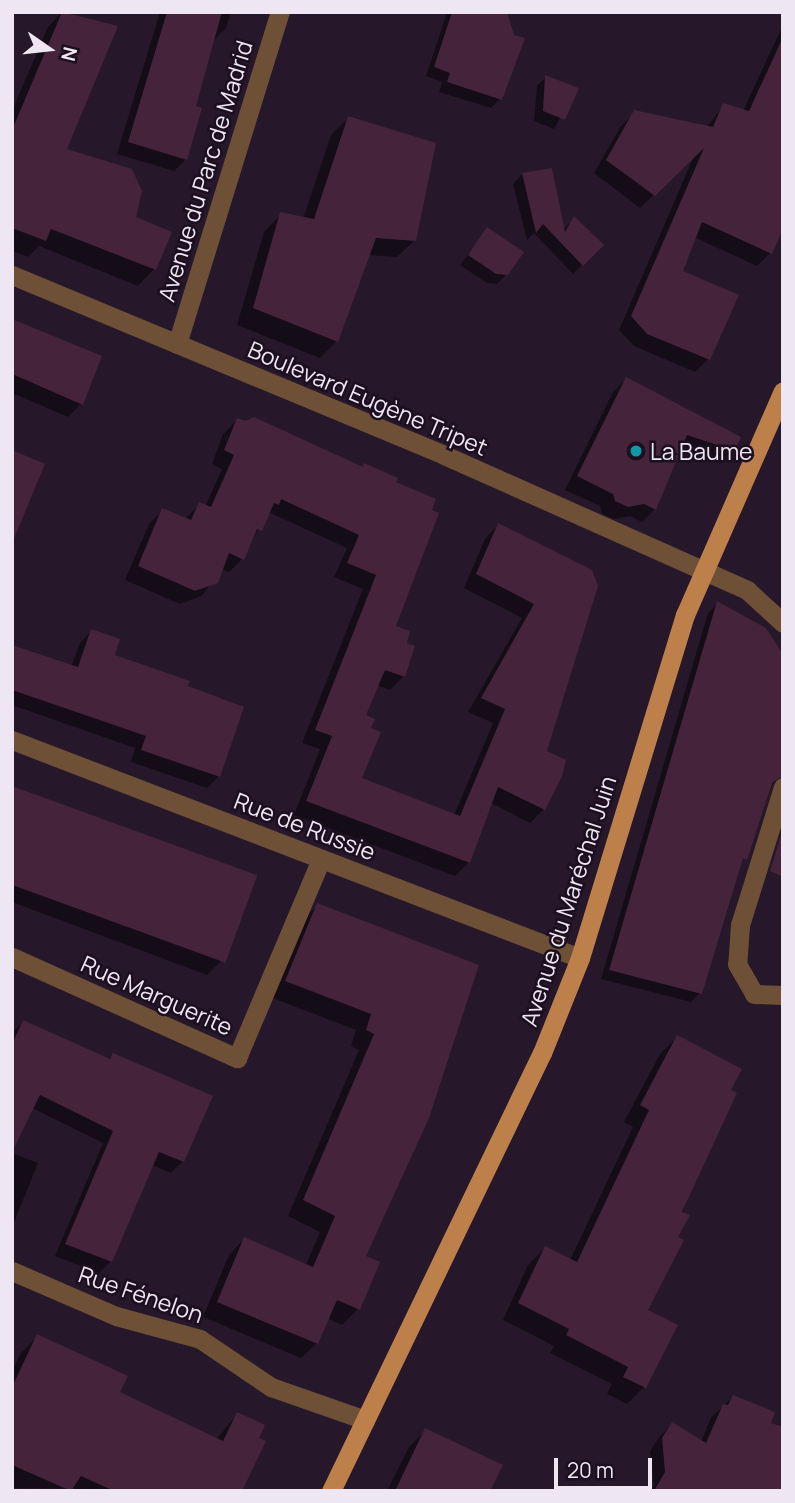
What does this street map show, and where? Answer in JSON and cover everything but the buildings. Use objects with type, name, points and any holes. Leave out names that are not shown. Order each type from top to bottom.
[{"type":"main road","name":"Avenue du Maréchal Juin","points":[[331,1491],[542,1053],[580,958],[685,615],[783,391]]},
{"type":"street","name":"Avenue du Parc de Madrid","points":[[177,344],[281,12]]},
{"type":"street","name":"Boulevard Eugène Tripet","points":[[12,275],[444,455],[747,590],[783,623]]},
{"type":"street","name":"Rue de Russie","points":[[12,740],[580,958]]},
{"type":"street","points":[[783,787],[740,925],[737,964],[754,993],[783,995]]},
{"type":"street","name":"Rue Marguerite","points":[[12,957],[237,1058],[321,859]]},
{"type":"street","name":"Rue Fénelon","points":[[12,1271],[116,1316],[200,1339],[271,1387],[365,1420]]},
{"type":"place","name":"La Baume","points":[[636,451]]}]
